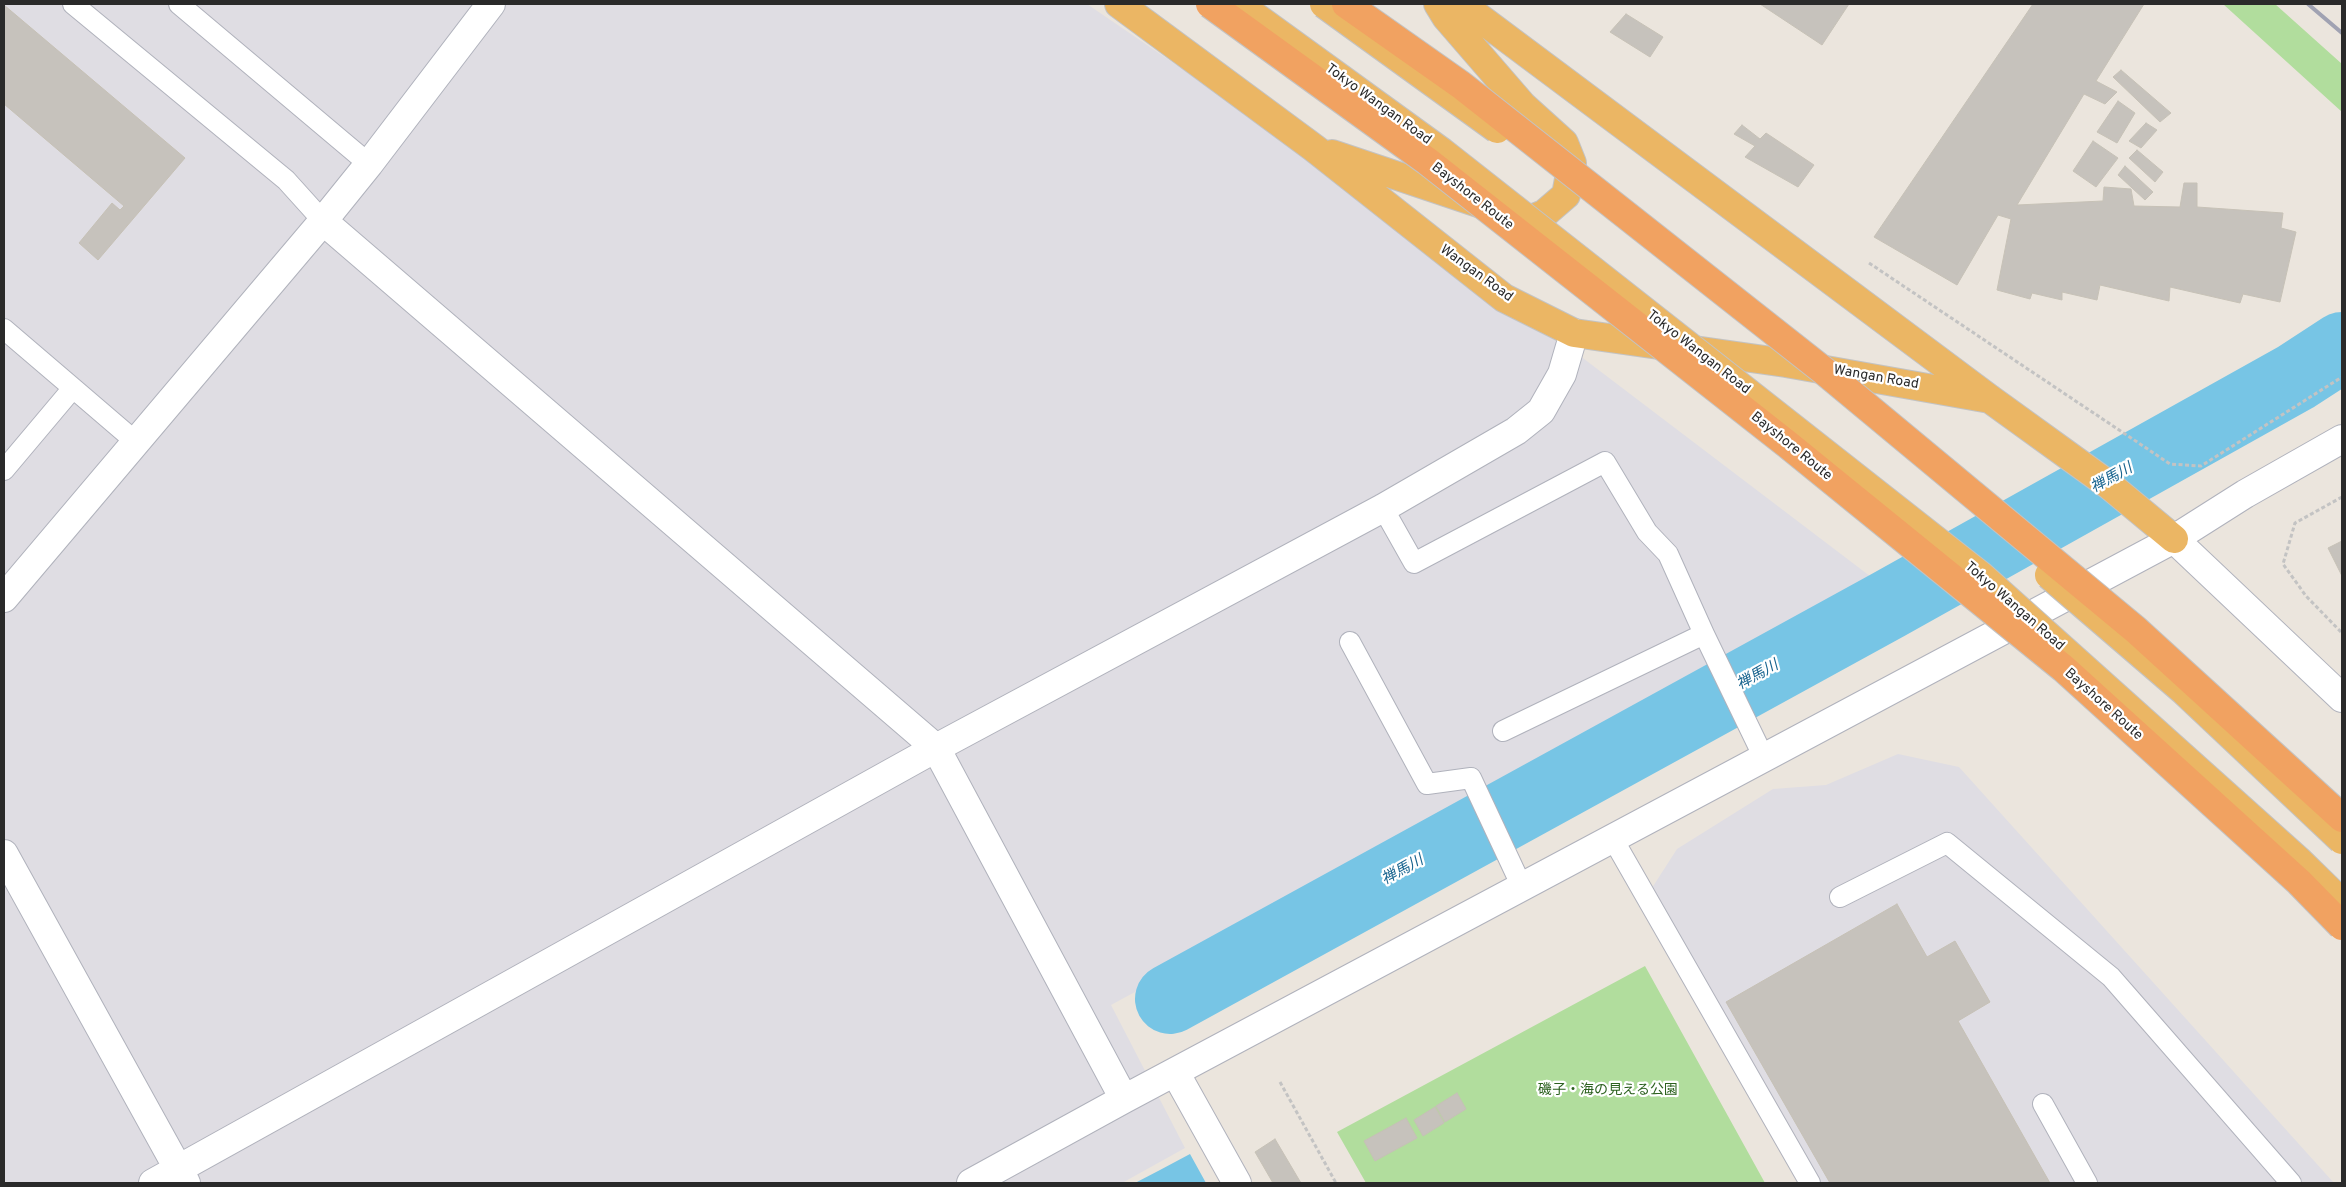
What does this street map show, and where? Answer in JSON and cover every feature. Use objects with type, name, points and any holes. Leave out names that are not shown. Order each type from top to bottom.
[{"type":"highway","name":"Wangan Road","points":[[1119,4],[1314,148],[1504,298],[1574,333],[1786,363],[1990,399]]},
{"type":"highway","name":"Bayshore Route","points":[[1210,4],[1435,167],[1787,444],[2063,668],[2299,882],[2342,926]]},
{"type":"highway","name":"Tokyo Wangan Road","points":[[1238,4],[1442,152],[1980,576],[2300,862],[2342,904]]},
{"type":"highway","points":[[1324,4],[1550,168],[1908,453],[2184,692],[2342,840]]},
{"type":"highway","points":[[1346,4],[1461,85],[1824,371],[2136,630],[2342,818]]},
{"type":"highway","name":"Wangan Road","points":[[1314,148],[1529,220],[1544,214],[1566,195],[1572,164],[1564,144],[1523,106],[1446,17],[1438,4]]},
{"type":"highway","name":"Wangan Road","points":[[1461,4],[2109,486],[2174,539]]},
{"type":"street","points":[[4,598],[323,221],[491,4]]},
{"type":"street","points":[[323,221],[936,748],[1124,1099]]},
{"type":"street","points":[[153,1183],[182,1176],[936,748],[1384,508],[1516,431],[1541,411],[1562,374],[1574,333]]},
{"type":"street","points":[[971,1183],[1521,885],[1612,839],[1763,756],[2174,539],[2245,494],[2342,440]]},
{"type":"street","points":[[2174,539],[2342,698]]},
{"type":"street","points":[[4,854],[182,1176]]},
{"type":"street","points":[[1175,1072],[1237,1183]]},
{"type":"lane","points":[[73,4],[286,180],[323,221]]},
{"type":"lane","points":[[179,4],[369,164]]},
{"type":"lane","points":[[4,329],[136,442]]},
{"type":"lane","points":[[4,470],[73,388]]},
{"type":"lane","points":[[1384,508],[1414,563],[1606,462],[1647,532],[1668,554],[1704,636],[1763,756]]},
{"type":"lane","points":[[1504,731],[1704,636]]},
{"type":"lane","points":[[1350,642],[1427,784],[1471,778],[1521,885]]},
{"type":"lane","points":[[1612,839],[1810,1183]]},
{"type":"lane","points":[[1840,897],[1947,843],[2111,977],[2291,1183]]},
{"type":"lane","points":[[2043,1104],[2087,1183]]},
{"type":"path","points":[[1867,261],[2170,464],[2201,466],[2342,377]]},
{"type":"path","points":[[2342,497],[2294,523],[2283,564],[2306,596],[2342,633]]},
{"type":"path","points":[[1280,1082],[1336,1183]]},
{"type":"shaded area","points":[[4,4],[1087,4],[1384,207],[1883,586],[1111,1005],[1185,1148],[1122,1183],[4,1183]]},
{"type":"shaded area","points":[[1898,754],[1959,767],[2334,1183],[1806,1183],[1650,891],[1677,849],[1773,789],[1826,785]]},
{"type":"green space","points":[[2223,4],[2275,4],[2342,64],[2342,112]]},
{"type":"green space","name":"磯子・海の見える公園","points":[[1645,966],[1765,1183],[1366,1183],[1337,1132]]},
{"type":"water","points":[[1190,1154],[1206,1183],[1135,1183],[1160,1170]]},
{"type":"building","points":[[1760,4],[1849,4],[1822,45]]},
{"type":"building","points":[[2033,4],[2144,4],[2096,81],[2117,92],[2105,104],[2084,94],[2017,205],[2103,201],[2104,187],[2131,189],[2134,206],[2180,207],[2184,183],[2197,183],[2197,207],[2283,213],[2281,228],[2296,232],[2280,302],[2243,294],[2240,303],[2170,287],[2169,301],[2100,285],[2097,300],[2062,292],[2062,300],[2032,293],[2030,299],[1997,290],[2011,219],[1998,215],[1957,285],[1874,237]]},
{"type":"building","points":[[4,5],[185,158],[98,260],[79,243],[112,203],[120,210],[124,206],[4,104]]},
{"type":"building","points":[[1626,14],[1663,37],[1650,57],[1610,32]]},
{"type":"building","points":[[2121,70],[2171,113],[2160,122],[2113,77]]},
{"type":"building","points":[[2118,101],[2135,113],[2117,143],[2097,132]]},
{"type":"building","points":[[2146,123],[2157,130],[2141,148],[2129,141]]},
{"type":"building","points":[[1742,125],[1760,139],[1766,133],[1814,165],[1798,187],[1745,157],[1755,146],[1734,134]]},
{"type":"building","points":[[2093,141],[2118,158],[2096,187],[2073,171]]},
{"type":"building","points":[[2137,150],[2163,172],[2155,182],[2129,158]]},
{"type":"building","points":[[2125,166],[2153,192],[2145,200],[2118,175]]},
{"type":"building","points":[[2342,541],[2342,576],[2328,548]]},
{"type":"building","points":[[1897,904],[1927,957],[1955,941],[1990,1002],[1958,1021],[2050,1183],[1830,1183],[1726,1002]]},
{"type":"building","points":[[1457,1093],[1466,1109],[1445,1122],[1436,1106]]},
{"type":"building","points":[[1435,1107],[1444,1123],[1423,1136],[1414,1120]]},
{"type":"building","points":[[1406,1118],[1417,1138],[1375,1161],[1364,1141]]},
{"type":"building","points":[[1275,1139],[1301,1183],[1273,1183],[1255,1152]]},
{"type":"waterway","name":"禅馬川","points":[[1170,999],[1888,605],[2296,377],[2342,347]]},
{"type":"railway","points":[[2308,4],[2342,33]]}]
